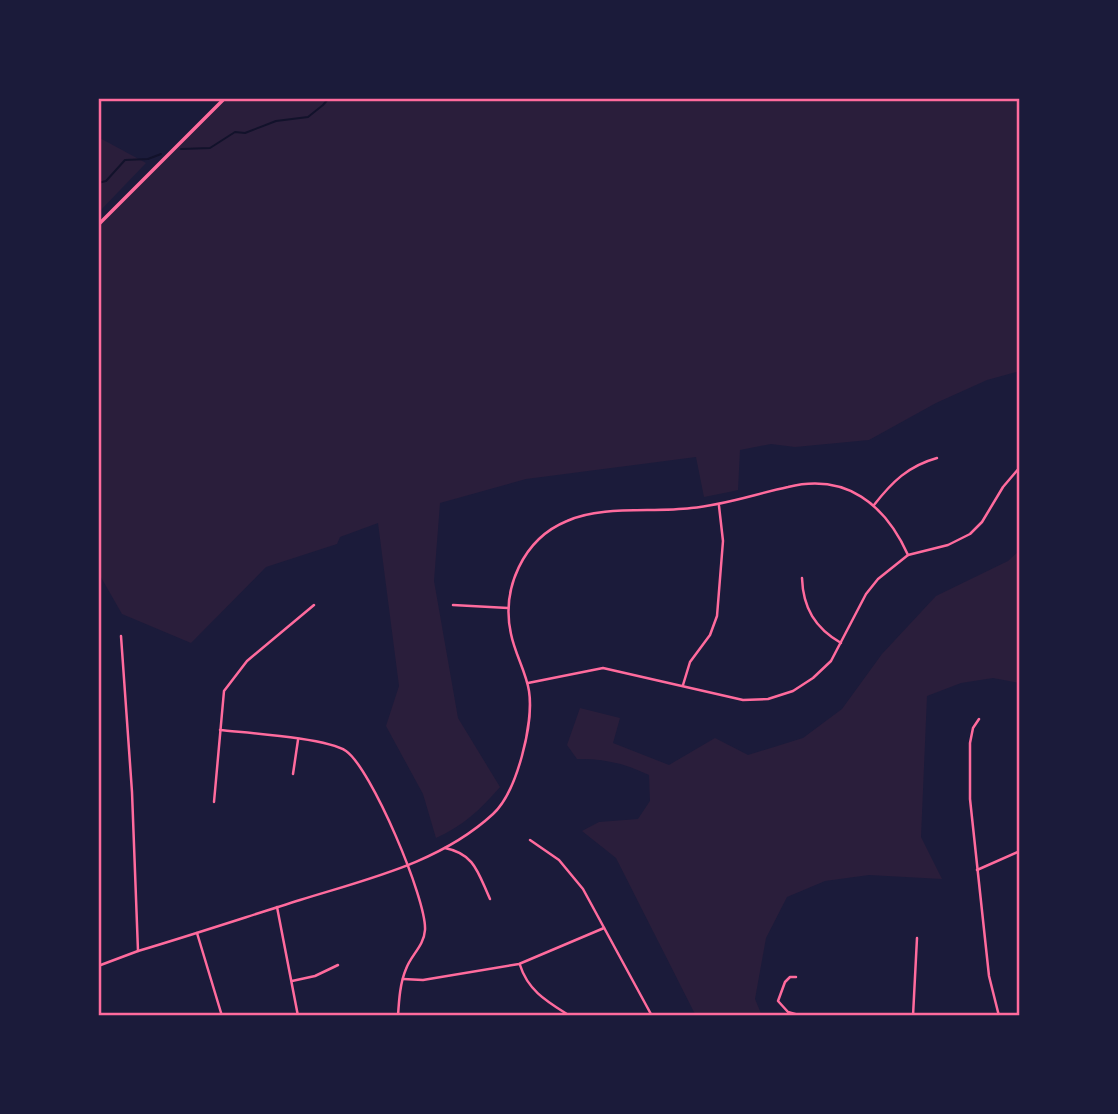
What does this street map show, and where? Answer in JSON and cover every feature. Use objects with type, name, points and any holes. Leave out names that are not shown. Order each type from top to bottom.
[{"type":"main road","points":[[98,225],[225,98]]},
{"type":"street","points":[[874,505],[901,475],[914,466],[937,458]]},
{"type":"street","points":[[528,683],[603,668],[733,698],[768,699],[793,691],[813,678],[831,661],[872,586],[892,566],[908,555],[952,544],[970,534],[982,522],[1003,487],[1020,467]]},
{"type":"street","points":[[98,966],[409,866],[447,847],[487,820],[506,801],[518,772],[529,717],[528,683],[512,640],[508,608],[512,585],[523,559],[540,539],[563,522],[594,513],[719,505],[803,484],[823,484],[847,489],[874,505],[894,528],[908,555]]},
{"type":"street","points":[[683,685],[690,662],[710,635],[717,616],[723,541],[719,505]]},
{"type":"street","points":[[802,578],[803,594],[812,618],[822,631],[841,643]]},
{"type":"street","points":[[214,802],[224,691],[247,661],[314,605]]},
{"type":"street","points":[[453,605],[508,608]]},
{"type":"street","points":[[121,636],[132,792],[138,951]]},
{"type":"street","points":[[979,719],[971,733],[968,782],[989,976],[999,1016]]},
{"type":"street","points":[[220,730],[326,743],[347,751],[368,779],[409,866],[422,906],[425,930],[403,979],[398,1016]]},
{"type":"street","points":[[293,774],[298,740]]},
{"type":"street","points":[[530,840],[552,854],[567,869],[587,897],[652,1016]]},
{"type":"street","points":[[447,847],[472,860],[490,899]]},
{"type":"street","points":[[977,870],[1020,850]]},
{"type":"street","points":[[277,907],[298,1016]]},
{"type":"street","points":[[403,979],[423,980],[519,964],[604,928]]},
{"type":"street","points":[[197,933],[222,1016]]},
{"type":"street","points":[[913,1016],[917,938]]},
{"type":"street","points":[[519,964],[526,982],[535,992],[570,1016]]},
{"type":"street","points":[[292,981],[315,976],[338,965]]},
{"type":"street","points":[[796,977],[790,977],[785,982],[778,1001],[788,1012],[802,1016]]},
{"type":"shaded area","points":[[228,98],[1020,98],[1020,371],[987,380],[936,403],[869,440],[795,447],[771,444],[740,450],[738,490],[734,491],[704,497],[696,457],[526,479],[440,503],[434,581],[458,718],[500,787],[471,816],[436,838],[423,794],[386,726],[399,686],[378,523],[340,537],[337,544],[266,567],[191,643],[122,614],[98,572],[98,227]]},
{"type":"shaded area","points":[[98,137],[146,163],[98,213]]},
{"type":"shaded area","points":[[1020,550],[1020,683],[993,678],[961,683],[927,696],[921,837],[942,879],[869,875],[825,881],[787,897],[766,938],[755,999],[762,1016],[696,1016],[616,858],[582,831],[599,822],[638,819],[650,801],[649,775],[614,762],[577,759],[567,745],[580,708],[620,718],[613,743],[669,765],[715,738],[748,755],[803,738],[842,709],[882,654],[936,596],[1008,561]]},
{"type":"waterway","points":[[181,149],[210,148],[235,132],[245,133],[276,121],[308,117],[329,98]]},
{"type":"waterway","points":[[98,183],[106,181],[125,160],[148,159],[161,154]]}]
